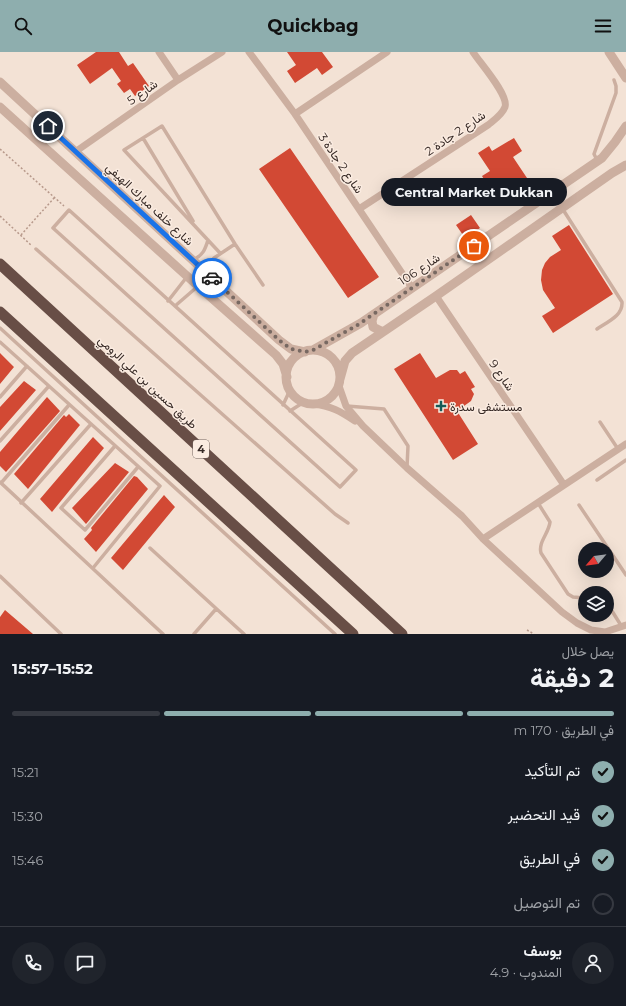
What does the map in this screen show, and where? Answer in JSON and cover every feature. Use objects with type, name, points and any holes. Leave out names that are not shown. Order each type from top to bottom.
[{"type":"highway","name":"طريق حسين بن علي الرومي","points":[[0,264],[402,634]]},
{"type":"highway","points":[[0,312],[353,634]]},
{"type":"street","points":[[159,52],[178,80]]},
{"type":"street","name":"شارع 5","points":[[76,152],[178,80],[222,52]]},
{"type":"street","name":"شارع 2 جادة 3","points":[[249,52],[295,114],[412,288]]},
{"type":"street","points":[[295,114],[387,52]]},
{"type":"street","name":"شارع 2 جادة 2","points":[[359,209],[488,125],[501,114],[505,106],[505,100],[473,52]]},
{"type":"street","points":[[609,52],[626,78]]},
{"type":"street","name":"شارع خلف مبارك الهيفي","points":[[0,82],[279,340],[291,349],[309,351]]},
{"type":"street","points":[[0,107],[187,277],[276,355],[283,364],[290,390],[296,397],[309,403],[336,409],[363,426]]},
{"type":"street","name":"شارع 106","points":[[309,351],[356,326],[597,162],[615,142],[626,126]]},
{"type":"street","points":[[309,403],[321,403],[329,399],[335,393],[345,361],[352,353],[612,173],[626,165]]},
{"type":"street","name":"شارع 9","points":[[436,296],[564,485]]},
{"type":"street","points":[[374,314],[372,321],[373,327],[383,332]]},
{"type":"street","points":[[287,377],[288,368],[298,355],[309,351],[322,352],[330,356],[337,366],[339,382],[346,406],[363,426],[407,468],[462,516],[483,539],[577,623],[591,630],[605,632],[624,627]]},
{"type":"street","points":[[483,539],[626,444]]},
{"type":"lane","points":[[597,162],[594,154],[616,92],[614,80]]},
{"type":"lane","points":[[220,253],[124,150],[162,126],[235,244],[263,285]]},
{"type":"lane","points":[[143,138],[198,229]]},
{"type":"lane","points":[[562,208],[622,302],[621,311],[597,329]]},
{"type":"lane","points":[[69,210],[168,301],[356,470],[340,487],[53,228],[69,210]]},
{"type":"lane","points":[[193,260],[200,256],[205,250],[208,240]]},
{"type":"lane","points":[[206,272],[214,258],[235,244]]},
{"type":"lane","points":[[36,249],[335,514],[348,523]]},
{"type":"lane","points":[[168,301],[187,277]]},
{"type":"lane","points":[[175,306],[198,286]]},
{"type":"lane","points":[[0,328],[335,634]]},
{"type":"lane","points":[[0,342],[160,486],[93,568]]},
{"type":"lane","points":[[0,349],[4,345]]},
{"type":"lane","points":[[0,397],[27,366]]},
{"type":"lane","points":[[0,441],[49,386]]},
{"type":"lane","points":[[283,405],[290,390]]},
{"type":"lane","points":[[290,411],[309,403]]},
{"type":"lane","points":[[70,405],[0,482],[163,634]]},
{"type":"lane","points":[[346,406],[384,409],[408,446],[407,468]]},
{"type":"lane","points":[[600,422],[618,449]]},
{"type":"lane","points":[[21,503],[91,424]]},
{"type":"lane","points":[[115,446],[61,508],[85,530],[138,467]]},
{"type":"lane","points":[[597,480],[626,460]]},
{"type":"lane","points":[[538,503],[550,522],[540,546],[541,553],[568,594],[573,597],[578,597]]},
{"type":"lane","points":[[578,505],[626,576]]},
{"type":"lane","points":[[150,548],[244,634]]},
{"type":"lane","points":[[0,576],[61,634]]},
{"type":"lane","points":[[194,634],[216,609]]},
{"type":"lane","points":[[614,613],[624,627]]},
{"type":"path","points":[[0,149],[69,210]]},
{"type":"path","points":[[21,235],[55,197]]},
{"type":"path","points":[[0,216],[36,249]]},
{"type":"path","points":[[527,630],[534,634]]},
{"type":"building","points":[[96,52],[119,52],[128,66],[133,63],[149,86],[135,96],[130,89],[124,93],[117,84],[121,81],[112,68],[90,84],[77,65]]},
{"type":"building","points":[[287,52],[322,52],[333,67],[322,75],[317,68],[295,83],[287,71],[296,65]]},
{"type":"building","points":[[514,138],[522,151],[513,157],[527,178],[516,185],[512,178],[491,191],[482,176],[490,171],[478,153],[489,146],[492,151]]},
{"type":"building","points":[[290,148],[379,277],[348,298],[259,169]]},
{"type":"building","points":[[471,215],[480,228],[465,238],[456,225]]},
{"type":"building","points":[[569,225],[613,294],[553,333],[542,316],[555,308],[543,290],[541,280],[542,270],[550,257],[561,250],[552,236]]},
{"type":"building","points":[[0,353],[14,367],[0,384]]},
{"type":"building","name":"مستشفى سدرة","points":[[420,353],[436,378],[450,370],[457,370],[460,374],[465,371],[475,387],[471,389],[474,394],[471,401],[457,411],[478,444],[453,460],[394,369]]},
{"type":"building","points":[[24,381],[36,390],[0,431],[0,407]]},
{"type":"building","points":[[47,397],[60,411],[6,472],[0,466],[0,452]]},
{"type":"building","points":[[69,414],[80,425],[28,489],[14,474],[64,415],[66,417]]},
{"type":"building","points":[[93,437],[104,448],[52,512],[40,499]]},
{"type":"building","points":[[115,463],[129,472],[86,524],[72,508]]},
{"type":"building","points":[[134,476],[137,477],[148,489],[96,552],[84,539],[92,530],[91,528]]},
{"type":"building","points":[[164,495],[175,507],[123,570],[111,558]]},
{"type":"building","points":[[5,610],[33,634],[0,634],[0,617]]},
{"type":"way so far","points":[[212,278],[279,340],[291,349],[305,352],[313,350],[356,326],[474,246]]},
{"type":"place","name":"Central Market Dukkan","points":[[474,246]]},
{"type":"place","name":"مستشفى سدرة","points":[[441,406]]},
{"type":"route","points":[[48,126],[212,278]]}]
